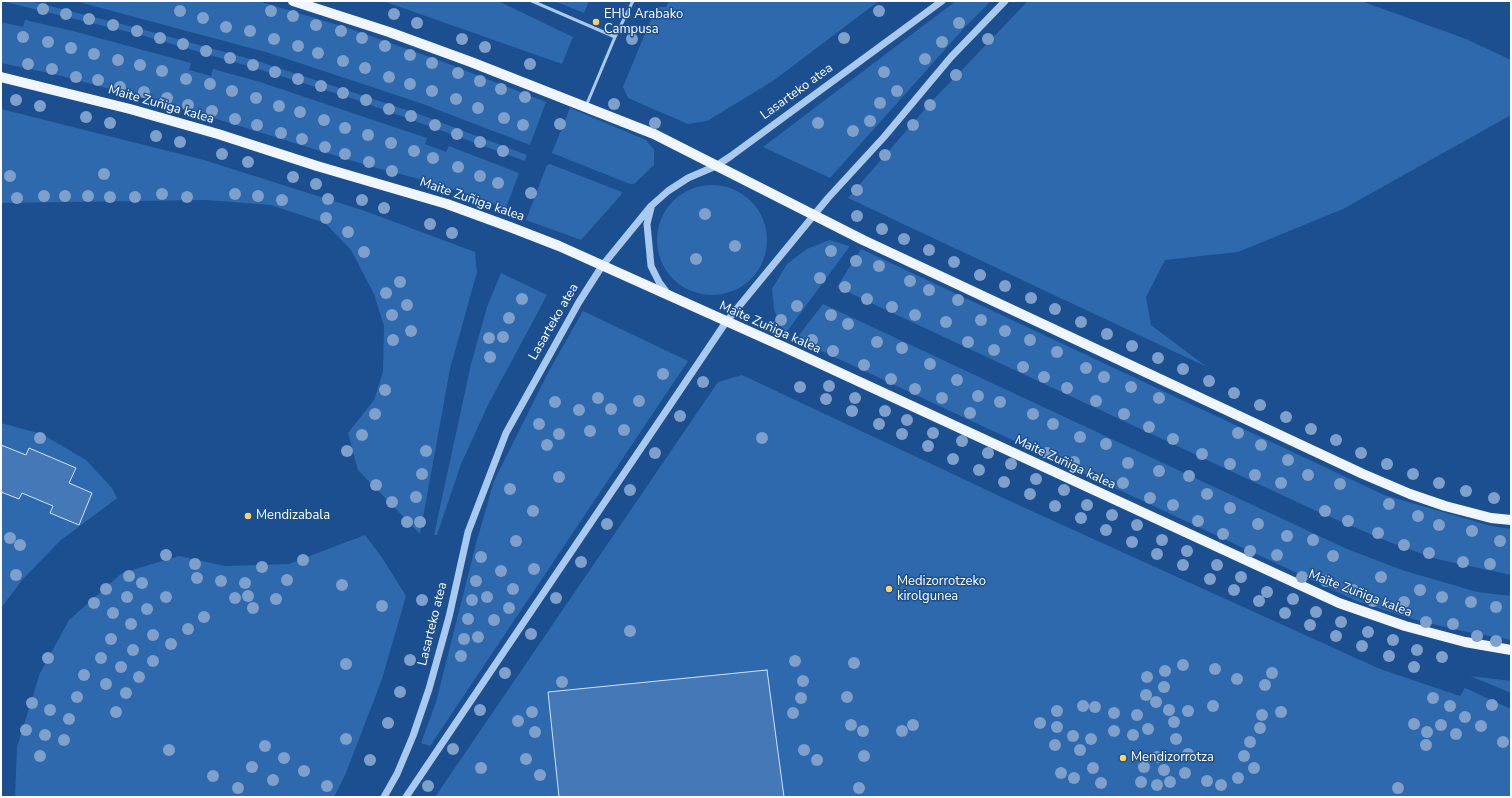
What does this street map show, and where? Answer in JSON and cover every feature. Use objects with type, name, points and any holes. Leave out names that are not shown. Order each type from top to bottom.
[{"type":"main road","points":[[293,1],[404,38],[586,106],[654,134],[871,244],[1377,480],[1410,494],[1445,506],[1491,518],[1511,520]]},
{"type":"main road","name":"Maite Zuñiga kalea","points":[[1,77],[130,109],[447,204],[559,246],[784,347],[1339,603],[1405,626],[1465,642],[1511,650]]},
{"type":"street","name":"Lasarteko atea","points":[[384,797],[397,774],[413,736],[427,696],[449,617],[468,532],[506,433],[578,302],[602,266],[651,206],[688,178],[716,166],[942,1]]},
{"type":"street","points":[[406,797],[726,322],[816,215],[828,198],[884,137],[950,57],[1005,1]]},
{"type":"street","points":[[651,206],[647,224],[651,266],[659,282],[672,298]]},
{"type":"lane","points":[[532,1],[615,37]]},
{"type":"lane","points":[[586,106],[615,37],[633,1]]},
{"type":"shaded area","points":[[1,1],[30,1],[254,60],[416,113],[527,155],[525,161],[357,100],[258,69],[141,35]]},
{"type":"shaded area","points":[[75,1],[258,1],[348,28],[441,61],[546,102],[530,145],[420,103],[269,53]]},
{"type":"shaded area","points":[[383,1],[498,1],[573,37],[562,64]]},
{"type":"shaded area","points":[[554,1],[589,1],[584,13]]},
{"type":"shaded area","points":[[669,1],[879,1],[773,81],[707,121],[688,124],[628,98],[623,87],[656,7],[666,7]]},
{"type":"shaded area","points":[[956,1],[991,1],[966,26],[830,178],[763,147]]},
{"type":"shaded area","points":[[1028,1],[1361,1],[1466,39],[1511,60],[1511,115],[1343,209],[1238,252],[1165,260],[1146,297],[1151,325],[1207,367],[848,198],[932,101]]},
{"type":"shaded area","points":[[25,20],[73,31],[191,63],[189,70],[211,76],[213,69],[260,82],[427,138],[425,144],[446,152],[449,146],[519,173],[506,208],[435,183],[369,166],[194,112],[58,75],[1,63],[1,22],[23,27]]},
{"type":"shaded area","points":[[570,108],[646,140],[654,150],[654,165],[634,184],[630,184],[552,153]]},
{"type":"shaded area","points":[[1,109],[204,160],[365,211],[475,252],[477,272],[450,369],[420,534],[358,470],[348,433],[374,400],[383,372],[384,326],[374,294],[351,250],[325,223],[271,205],[206,200],[1,203]]},
{"type":"shaded area","points":[[550,164],[622,192],[581,240],[526,220],[547,165]]},
{"type":"shaded area","points":[[712,185],[733,189],[743,194],[751,201],[758,209],[763,219],[767,240],[763,261],[758,271],[751,279],[743,286],[733,291],[712,295],[691,291],[681,286],[673,279],[666,271],[661,261],[657,240],[661,219],[666,209],[673,201],[681,194],[691,189]]},
{"type":"shaded area","points":[[829,240],[850,246],[785,334],[774,310],[772,289],[787,264],[807,249]]},
{"type":"shaded area","points":[[861,249],[1384,495],[1491,526],[1511,529],[1511,575],[1437,559],[1389,542],[1314,510],[837,287]]},
{"type":"shaded area","points":[[501,273],[547,295],[488,405],[461,464],[437,535],[434,535],[471,364],[487,307]]},
{"type":"shaded area","points":[[823,304],[1347,549],[1402,570],[1477,592],[1511,596],[1511,640],[1462,631],[1416,620],[1359,602],[796,339]]},
{"type":"shaded area","points":[[583,311],[688,361],[430,746],[421,743],[436,702],[477,540],[494,481],[549,371]]},
{"type":"shaded area","name":"Medizorrotzeko kirolgunea","points":[[742,375],[1025,508],[1380,669],[1460,696],[1465,688],[1511,709],[1511,797],[435,797],[718,382]]},
{"type":"shaded area","points":[[1,423],[42,434],[86,460],[112,488],[117,498],[61,540],[23,579],[1,608]]},
{"type":"shaded area","points":[[365,535],[383,559],[406,596],[382,679],[346,773],[334,797],[15,797],[17,747],[40,673],[69,620],[122,573],[179,556],[225,566],[289,564]]},
{"type":"shaded area","points":[[1470,676],[1511,681],[1511,693]]},
{"type":"building","points":[[1,445],[26,455],[29,448],[76,468],[69,483],[92,493],[79,525],[50,513],[53,506],[22,493],[19,499],[1,492]]},
{"type":"building","points":[[767,670],[784,797],[559,797],[548,692]]},
{"type":"place","name":"EHU Arabako Campusa","points":[[596,22]]},
{"type":"place","name":"Mendizabala","points":[[248,516]]},
{"type":"place","name":"Medizorrotzeko kirolgunea","points":[[889,589]]},
{"type":"place","name":"Mendizorrotza","points":[[1123,758]]}]
